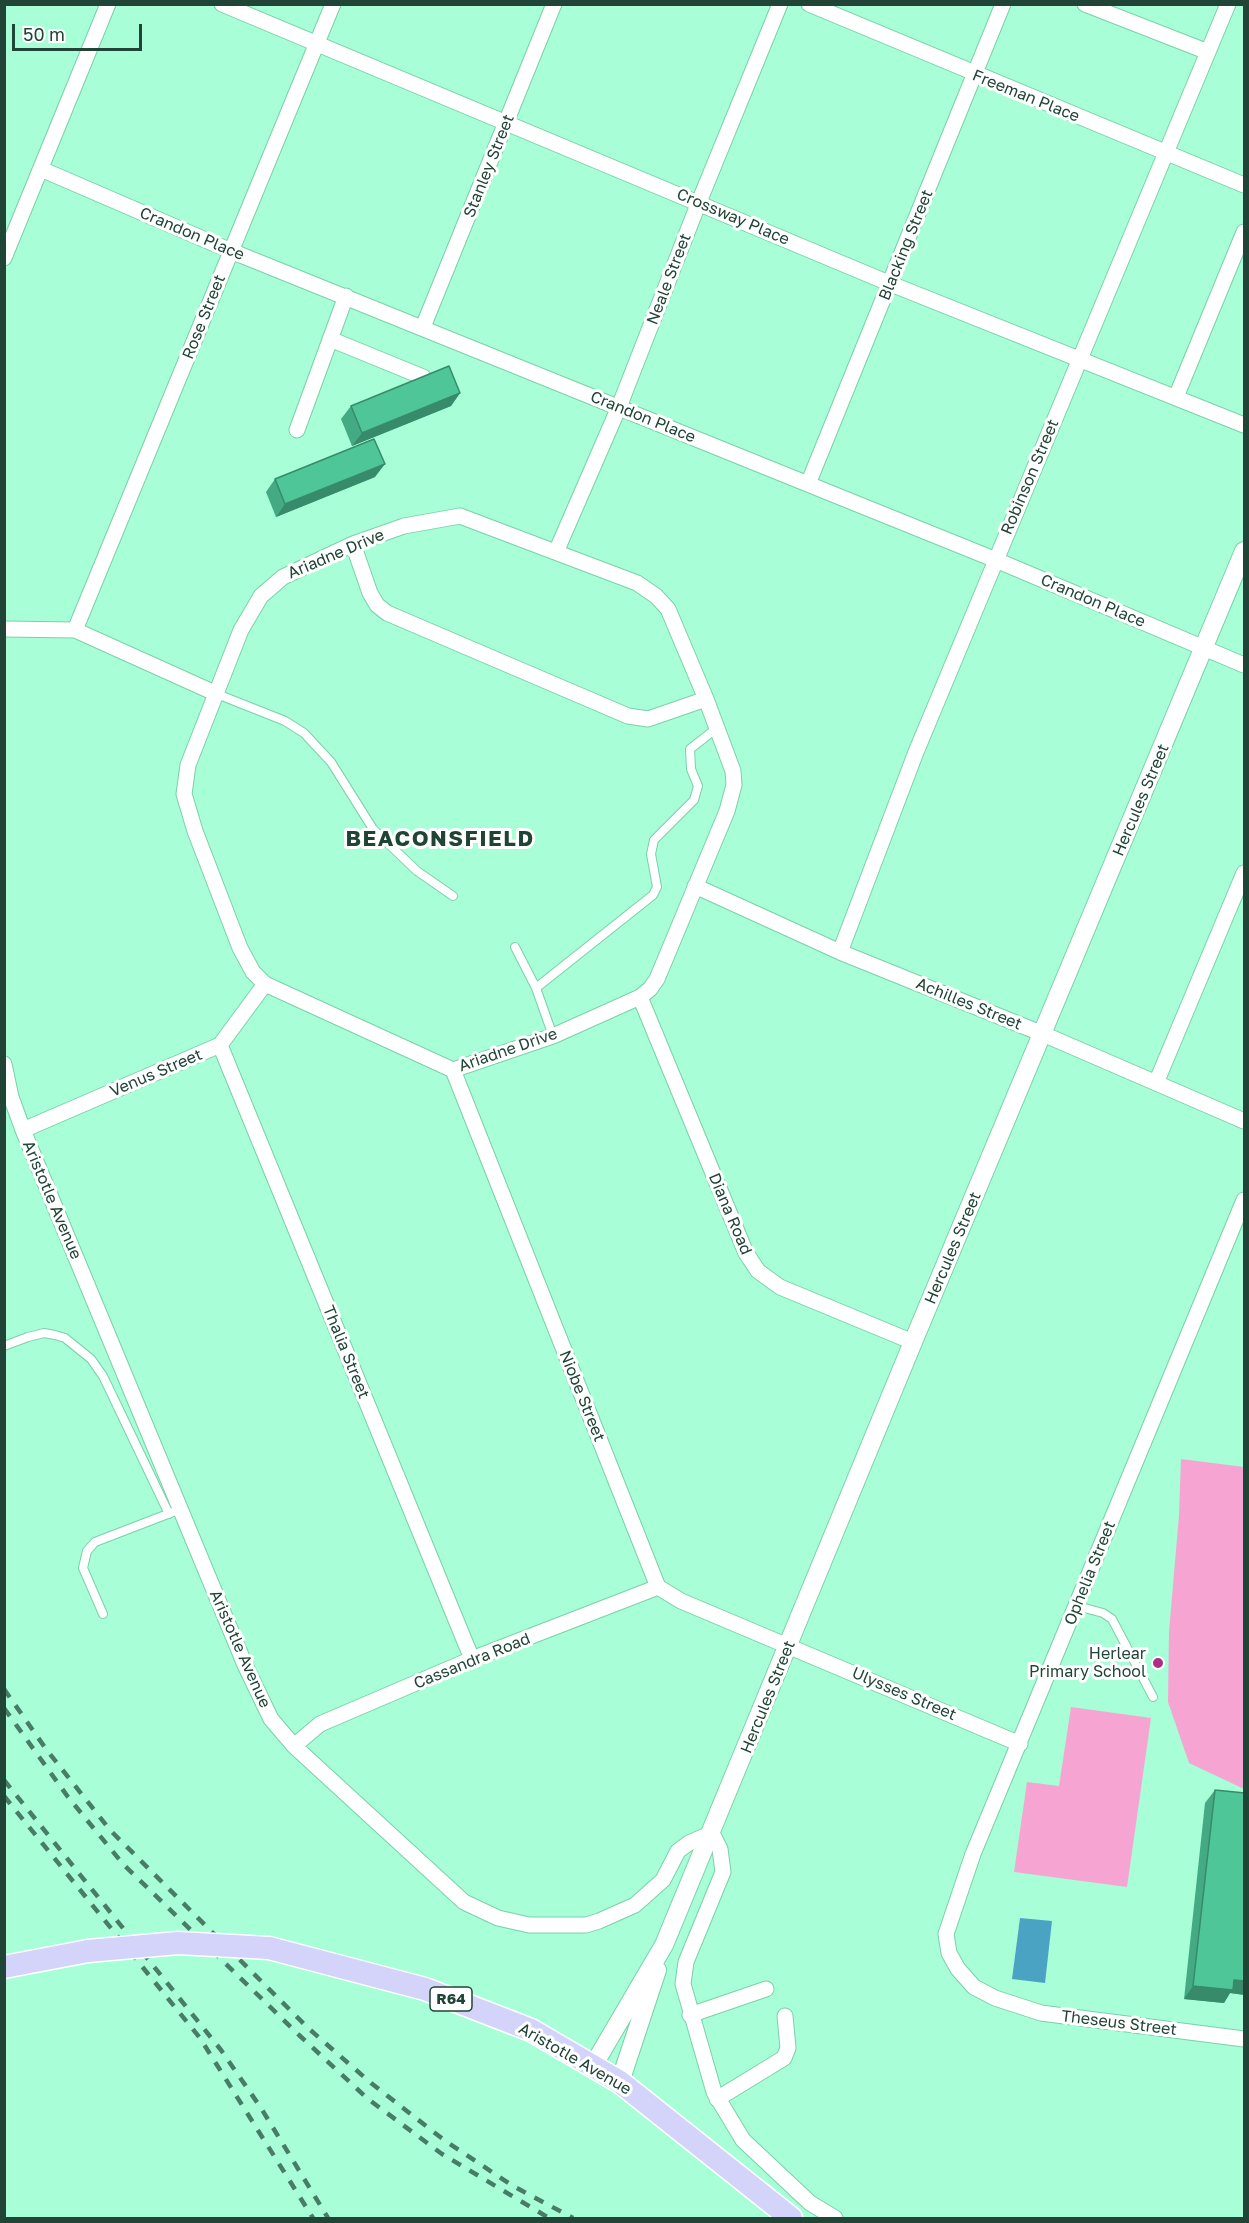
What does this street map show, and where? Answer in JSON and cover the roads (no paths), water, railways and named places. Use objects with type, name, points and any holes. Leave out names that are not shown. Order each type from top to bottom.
[{"type":"main road","name":"Aristotle Avenue","points":[[4,1967],[88,1951],[178,1943],[269,1948],[425,1989],[531,2030],[620,2082],[791,2218]]},
{"type":"street","points":[[4,258],[108,4]]},
{"type":"street","name":"Crossway Place","points":[[222,4],[891,284],[1245,425]]},
{"type":"street","name":"Rose Street","points":[[75,630],[333,4]]},
{"type":"street","name":"Stanley Street","points":[[423,327],[554,4]]},
{"type":"street","name":"Neale Street","points":[[556,552],[619,407],[780,4]]},
{"type":"street","name":"Freeman Place","points":[[809,4],[974,75],[1245,185]]},
{"type":"street","name":"Blacking Street","points":[[808,484],[1003,4]]},
{"type":"street","points":[[1085,4],[1208,52]]},
{"type":"street","name":"Robinson Street","points":[[840,952],[916,752],[1228,4]]},
{"type":"street","name":"Crandon Place","points":[[41,170],[231,251],[996,560],[1245,665]]},
{"type":"street","points":[[1176,397],[1245,232]]},
{"type":"street","points":[[297,430],[346,296]]},
{"type":"street","points":[[330,339],[423,377]]},
{"type":"street","name":"Ariadne Drive","points":[[460,516],[637,583],[656,596],[668,609],[718,727],[733,771],[733,795],[657,979],[640,997],[553,1036],[453,1070],[265,984],[253,972],[240,948],[195,831],[184,794],[188,765],[241,630],[261,596],[283,577],[353,544],[404,526],[460,516]]},
{"type":"street","points":[[353,544],[370,593],[377,605],[387,613],[628,716],[648,719],[706,699]]},
{"type":"street","name":"Hercules Street","points":[[620,2082],[664,1945],[913,1342],[1245,551]]},
{"type":"street","points":[[4,629],[75,630],[217,694]]},
{"type":"street","points":[[1156,1083],[1245,873]]},
{"type":"street","name":"Achilles Street","points":[[695,886],[840,952],[1043,1034],[1245,1121]]},
{"type":"street","name":"Venus Street","points":[[23,1130],[220,1045],[235,1028],[265,984]]},
{"type":"street","name":"Diana Road","points":[[640,997],[746,1253],[758,1271],[780,1287],[913,1342]]},
{"type":"street","name":"Thalia Street","points":[[220,1045],[472,1659]]},
{"type":"street","name":"Aristotle Avenue","points":[[4,1064],[11,1097],[23,1130],[175,1512],[271,1719],[294,1746],[464,1902],[508,1920],[529,1925],[586,1925],[626,1910],[650,1893],[663,1880],[678,1851],[688,1843],[712,1833]]},
{"type":"street","name":"Niobe Street","points":[[453,1070],[658,1587]]},
{"type":"street","name":"Ophelia Street","points":[[996,1998],[974,1987],[958,1969],[950,1953],[946,1934],[973,1854],[1245,1200]]},
{"type":"street","points":[[658,1587],[681,1601],[789,1645]]},
{"type":"street","name":"Cassandra Road","points":[[294,1746],[320,1724],[472,1659],[658,1587]]},
{"type":"street","name":"Ulysses Street","points":[[789,1645],[1020,1744]]},
{"type":"street","points":[[712,1833],[720,1849],[723,1872],[686,1962],[683,1984],[690,2015],[717,2099],[743,2140],[810,2203],[835,2218]]},
{"type":"street","name":"Hercules Street","points":[[593,2066],[664,1945]]},
{"type":"street","points":[[690,2015],[766,1989]]},
{"type":"street","name":"Theseus Street","points":[[996,1998],[1041,2013],[1245,2039]]},
{"type":"street","points":[[717,2099],[784,2058],[788,2048],[785,2016]]},
{"type":"lane","points":[[217,694],[285,721],[304,733],[331,762],[374,829],[417,871],[453,896]]},
{"type":"lane","points":[[536,988],[653,895],[657,887],[651,854],[654,840],[694,800],[698,786],[691,769],[690,749],[718,727]]},
{"type":"lane","points":[[515,947],[536,988],[553,1036]]},
{"type":"lane","points":[[4,1346],[44,1333],[65,1338],[91,1359],[103,1376],[175,1512],[95,1542],[87,1551],[83,1568],[103,1614]]},
{"type":"lane","points":[[1077,1606],[1103,1613],[1112,1619],[1153,1697]]},
{"type":"water","points":[[1020,1918],[1052,1921],[1045,1983],[1012,1979]]},
{"type":"railway","points":[[4,1689],[46,1749],[110,1830],[308,2028],[371,2083],[444,2140],[513,2186],[573,2218]]},
{"type":"railway","points":[[4,1708],[68,1797],[123,1864],[299,2035],[368,2099],[442,2154],[549,2218]]},
{"type":"railway","points":[[4,1780],[221,2050],[261,2108],[328,2218]]},
{"type":"railway","points":[[4,1796],[200,2038],[313,2218]]},
{"type":"place","name":"Herlear Primary School","points":[[1158,1663]]},
{"type":"district","name":"BEACONSFIELD","points":[[440,839]]}]
